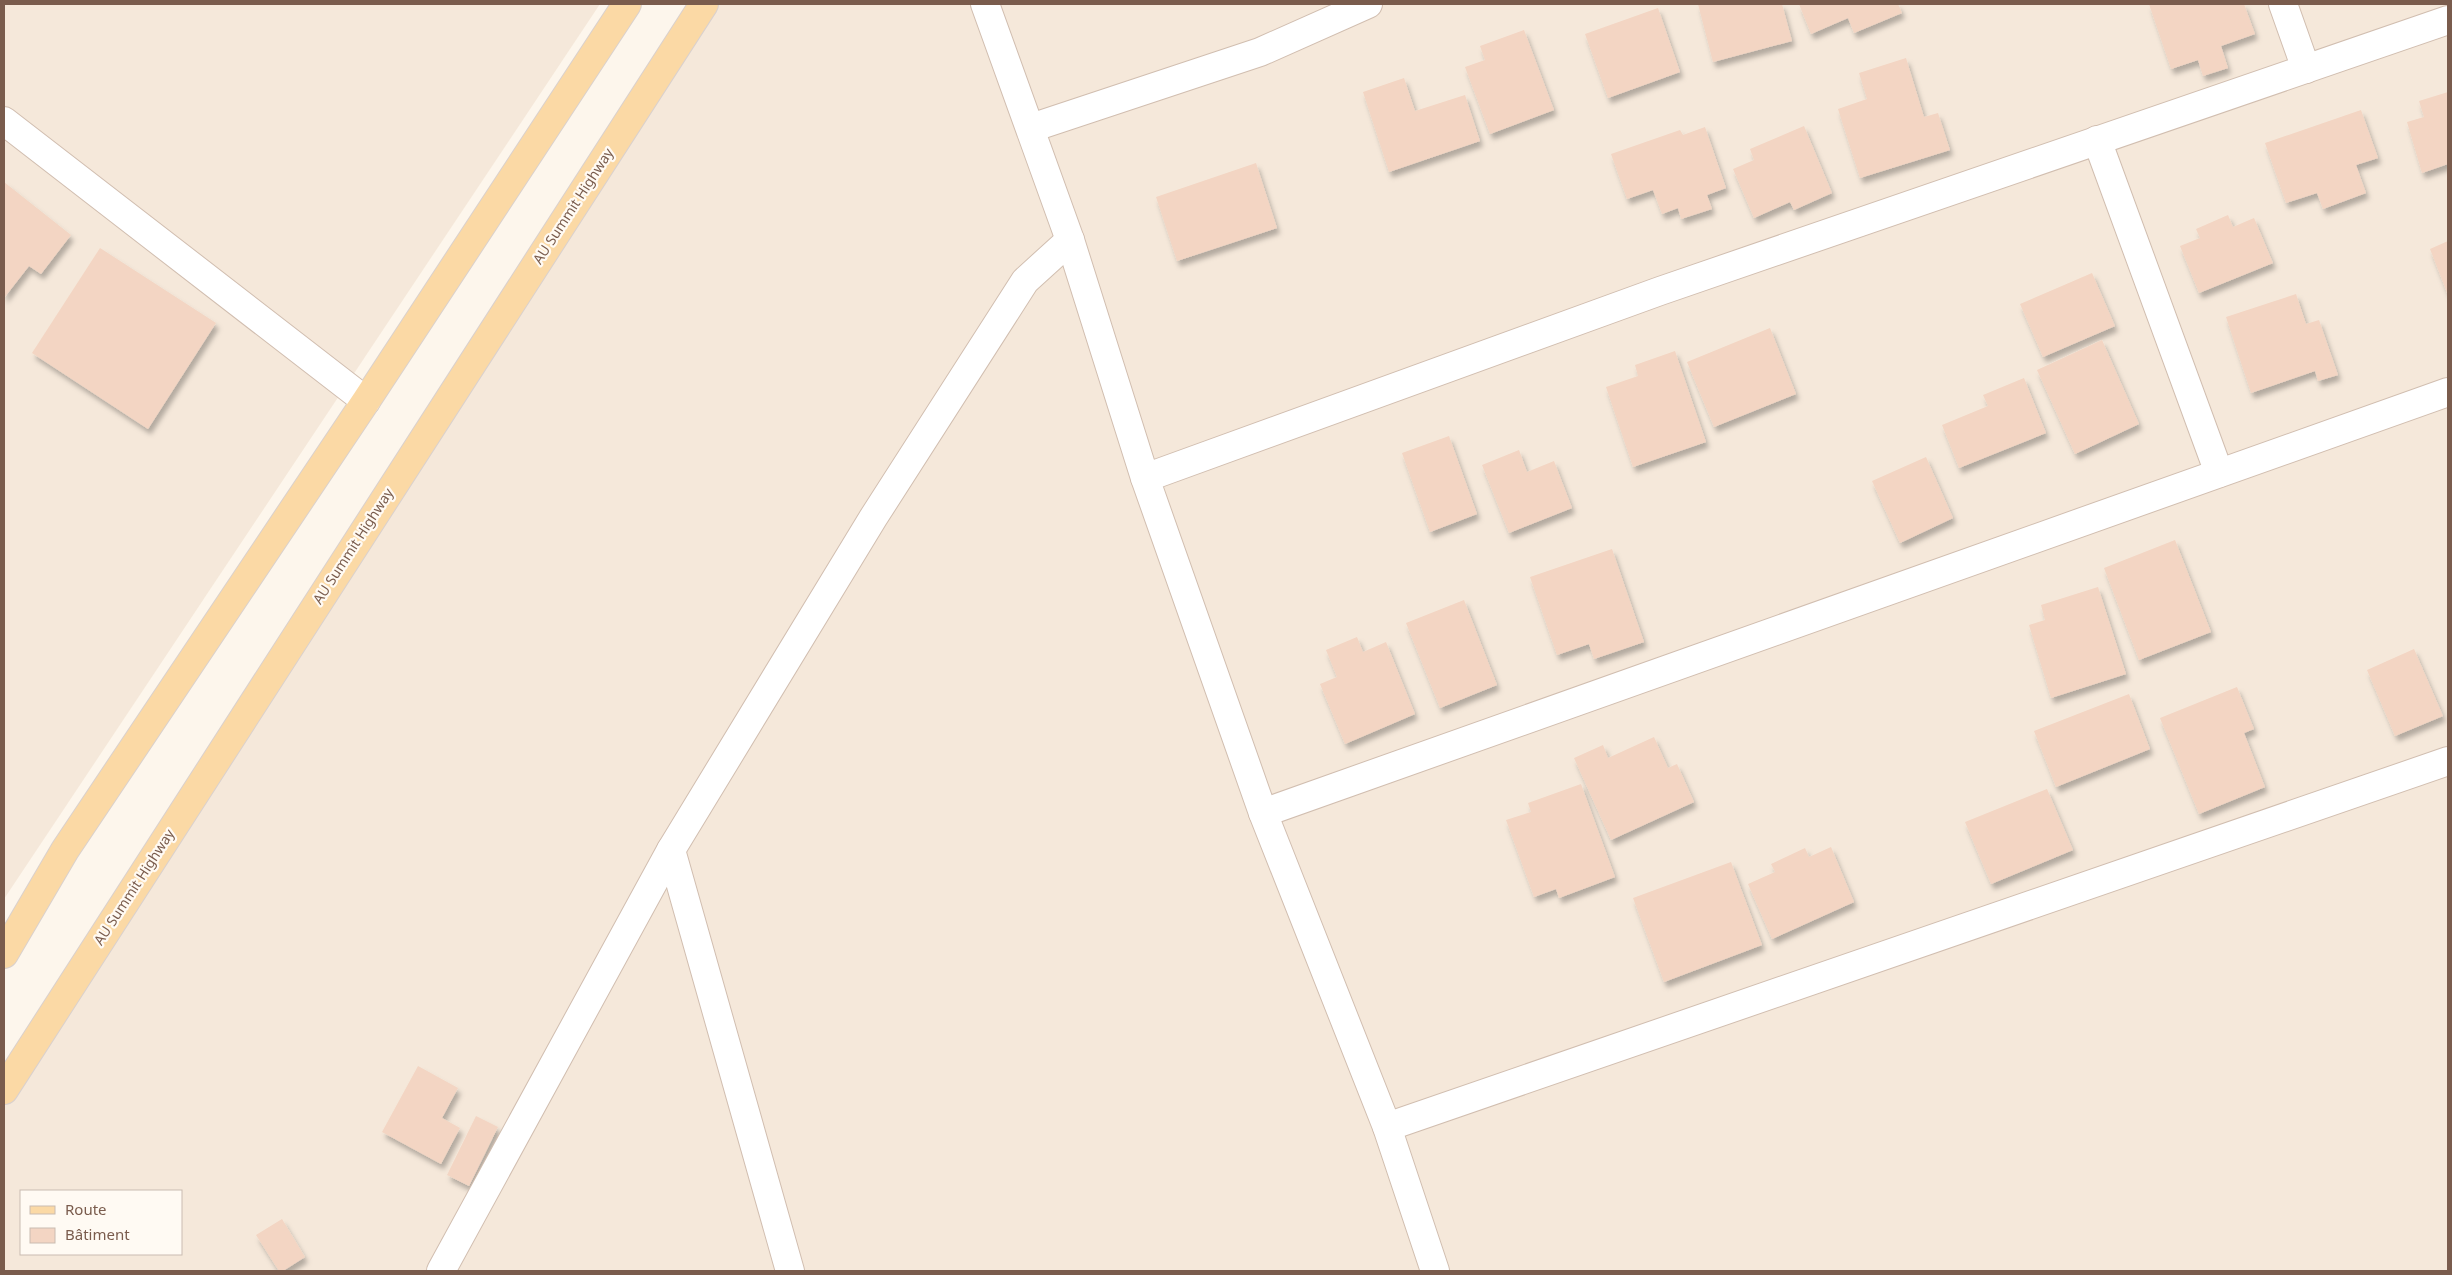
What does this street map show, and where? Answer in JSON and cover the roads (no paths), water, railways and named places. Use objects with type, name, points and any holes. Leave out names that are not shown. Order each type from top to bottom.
[{"type":"main road","points":[[4,954],[65,850],[366,401],[628,4]]},
{"type":"main road","name":"AU Summit Highway","points":[[4,1090],[704,4]]},
{"type":"street","points":[[985,4],[1070,240],[1145,478],[1263,813],[1387,1126],[1435,1271]]},
{"type":"street","points":[[1031,128],[1260,52],[1368,4]]},
{"type":"street","points":[[2283,4],[2306,69]]},
{"type":"street","points":[[1145,478],[1660,292],[2448,20]]},
{"type":"street","points":[[4,121],[366,401]]},
{"type":"street","points":[[2097,140],[2219,474]]},
{"type":"street","points":[[441,1271],[671,850],[873,518],[1025,281],[1070,240]]},
{"type":"street","points":[[1263,813],[2448,392]]},
{"type":"street","points":[[1387,1126],[2448,761]]},
{"type":"street","points":[[671,850],[790,1271]]}]
